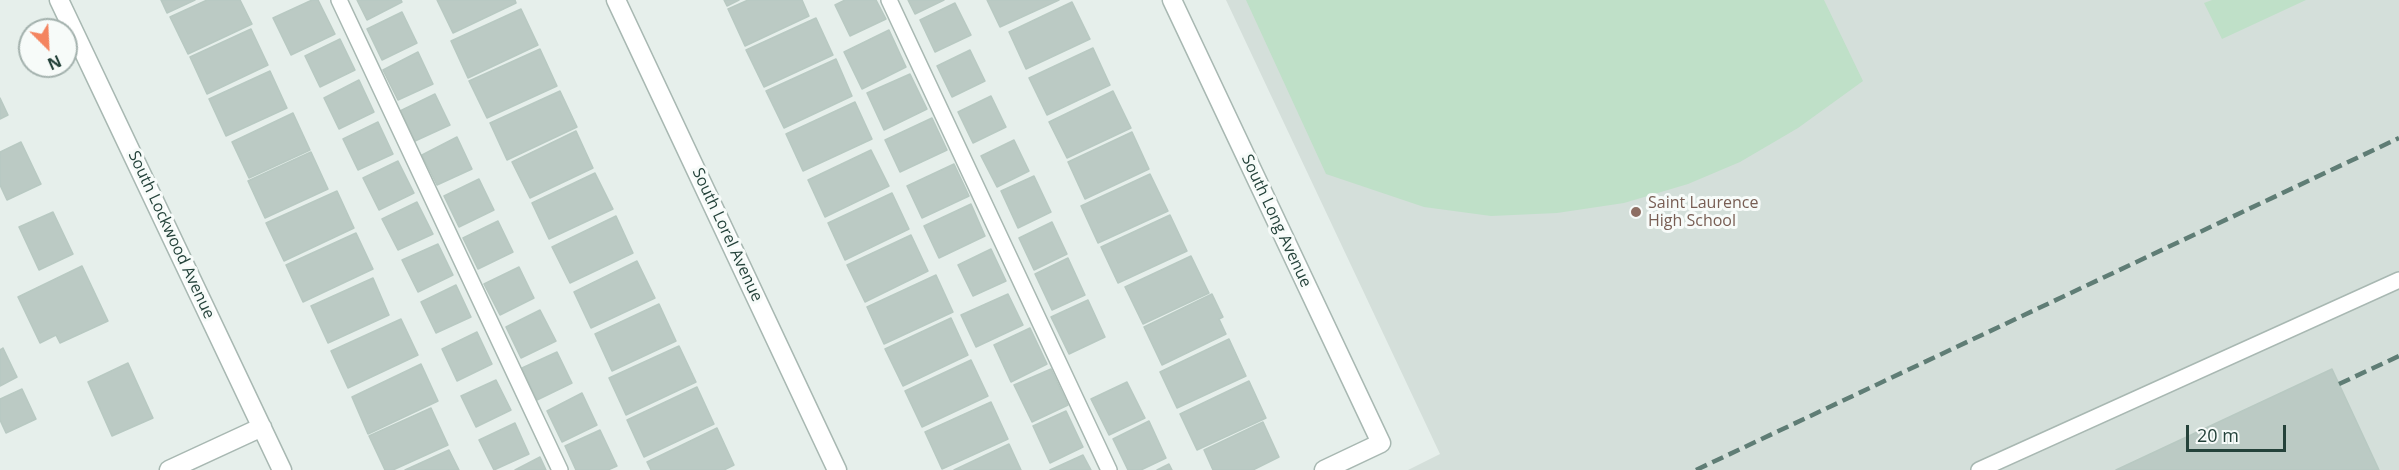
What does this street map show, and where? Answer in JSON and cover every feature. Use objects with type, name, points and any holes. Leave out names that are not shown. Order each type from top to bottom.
[{"type":"street","name":"South Lockwood Avenue","points":[[59,0],[282,470]]},
{"type":"street","name":"South Lorel Avenue","points":[[616,0],[837,470]]},
{"type":"street","name":"South Long Avenue","points":[[1172,0],[1381,443],[1324,470]]},
{"type":"street","points":[[169,470],[262,427]]},
{"type":"lane","points":[[339,0],[560,470]]},
{"type":"lane","points":[[890,0],[1108,470]]},
{"type":"lane","points":[[1979,470],[2399,280]]},
{"type":"shaded area","points":[[1226,0],[2399,0],[2399,470],[1408,470],[1440,454]]},
{"type":"green space","points":[[1246,0],[1824,0],[1863,81],[1798,128],[1740,162],[1688,184],[1624,203],[1557,213],[1491,216],[1424,207],[1326,174]]},
{"type":"green space","points":[[2212,0],[2306,0],[2222,39],[2204,3]]},
{"type":"building","points":[[161,0],[195,0],[167,13]]},
{"type":"building","points":[[207,0],[240,0],[252,24],[188,54],[170,17]]},
{"type":"building","points":[[312,0],[318,0],[335,34],[291,55],[273,18]]},
{"type":"building","points":[[357,0],[401,0],[402,2],[367,20]]},
{"type":"building","points":[[437,0],[515,0],[516,3],[453,33]]},
{"type":"building","points":[[724,0],[739,0],[727,6]]},
{"type":"building","points":[[748,0],[802,0],[809,16],[745,46],[728,9]]},
{"type":"building","points":[[845,0],[876,0],[886,19],[850,36],[835,5]]},
{"type":"building","points":[[908,0],[944,0],[915,14]]},
{"type":"building","points":[[987,0],[1059,0],[1000,27]]},
{"type":"building","points":[[1072,2],[1090,39],[1026,69],[1009,32]]},
{"type":"building","points":[[955,3],[971,35],[935,52],[920,20]]},
{"type":"building","points":[[521,9],[538,45],[468,78],[451,41]]},
{"type":"building","points":[[402,12],[417,43],[382,60],[367,29]]},
{"type":"building","points":[[816,18],[833,55],[764,87],[746,50]]},
{"type":"building","points":[[251,29],[268,65],[207,94],[190,57]]},
{"type":"building","points":[[889,30],[906,67],[862,89],[844,52]]},
{"type":"building","points":[[340,39],[355,70],[320,87],[305,56]]},
{"type":"building","points":[[1093,48],[1110,85],[1047,115],[1029,78]]},
{"type":"building","points":[[540,49],[557,86],[487,118],[469,81]]},
{"type":"building","points":[[970,50],[985,81],[952,97],[937,66]]},
{"type":"building","points":[[418,52],[433,84],[398,100],[383,70]]},
{"type":"building","points":[[836,59],[852,96],[784,128],[766,91]]},
{"type":"building","points":[[270,71],[287,108],[226,136],[209,99]]},
{"type":"building","points":[[910,74],[927,109],[884,130],[867,93]]},
{"type":"building","points":[[359,80],[374,112],[339,129],[324,98]]},
{"type":"building","points":[[560,91],[577,127],[507,160],[490,123]]},
{"type":"building","points":[[1113,91],[1131,128],[1067,158],[1049,122]]},
{"type":"building","points":[[435,94],[450,125],[415,141],[400,111]]},
{"type":"building","points":[[991,96],[1006,127],[973,143],[958,112]]},
{"type":"building","points":[[0,98],[8,115],[0,119]]},
{"type":"building","points":[[855,102],[872,139],[803,171],[786,134]]},
{"type":"building","points":[[293,113],[310,150],[249,178],[232,142]]},
{"type":"building","points":[[932,118],[947,150],[900,172],[885,140]]},
{"type":"building","points":[[378,122],[393,154],[358,170],[343,139]]},
{"type":"building","points":[[576,131],[593,168],[530,198],[512,162]]},
{"type":"building","points":[[1132,132],[1149,169],[1085,199],[1068,162]]},
{"type":"building","points":[[457,137],[472,169],[437,185],[422,155]]},
{"type":"building","points":[[1014,140],[1029,171],[997,187],[981,156]]},
{"type":"building","points":[[21,142],[41,184],[7,200],[0,185],[0,152]]},
{"type":"building","points":[[871,150],[889,186],[825,217],[808,180]]},
{"type":"building","points":[[311,152],[328,189],[265,218],[248,181]]},
{"type":"building","points":[[398,161],[414,193],[379,210],[363,178]]},
{"type":"building","points":[[954,164],[969,196],[922,218],[907,186]]},
{"type":"building","points":[[595,173],[613,209],[549,239],[532,203]]},
{"type":"building","points":[[1150,174],[1168,211],[1098,243],[1081,206]]},
{"type":"building","points":[[1034,176],[1051,212],[1018,228],[1001,191]]},
{"type":"building","points":[[479,179],[494,210],[459,227],[444,196]]},
{"type":"building","points":[[337,191],[354,228],[284,261],[266,223]]},
{"type":"building","points":[[892,193],[909,229],[845,260],[828,223]]},
{"type":"building","points":[[417,202],[433,234],[398,250],[382,219]]},
{"type":"building","points":[[971,204],[985,236],[939,258],[924,226]]},
{"type":"building","points":[[53,212],[73,254],[39,270],[19,227]]},
{"type":"building","points":[[1170,215],[1187,251],[1118,283],[1101,247]]},
{"type":"building","points":[[616,216],[633,253],[570,283],[552,247]]},
{"type":"building","points":[[498,221],[513,252],[478,269],[463,238]]},
{"type":"building","points":[[1052,222],[1067,254],[1034,270],[1019,238]]},
{"type":"building","points":[[356,233],[373,269],[303,302],[286,265]]},
{"type":"building","points":[[911,235],[928,271],[865,302],[847,265]]},
{"type":"building","points":[[438,244],[453,275],[418,292],[402,260]]},
{"type":"building","points":[[991,249],[1006,281],[973,296],[958,265]]},
{"type":"building","points":[[1191,256],[1209,293],[1143,324],[1125,287]]},
{"type":"building","points":[[1068,258],[1085,295],[1052,310],[1035,274]]},
{"type":"building","points":[[637,261],[655,298],[591,328],[574,292]]},
{"type":"building","points":[[82,266],[108,321],[60,343],[56,335],[40,343],[18,297]]},
{"type":"building","points":[[519,267],[534,298],[500,315],[484,284]]},
{"type":"building","points":[[936,275],[953,312],[884,344],[867,307]]},
{"type":"building","points":[[373,278],[389,315],[328,343],[311,306]]},
{"type":"building","points":[[456,285],[471,317],[436,333],[421,302]]},
{"type":"building","points":[[1008,294],[1023,325],[976,347],[961,315]]},
{"type":"building","points":[[1212,294],[1223,317],[1219,319],[1226,334],[1162,365],[1144,327]]},
{"type":"building","points":[[1088,300],[1105,337],[1069,354],[1051,317]]},
{"type":"building","points":[[659,304],[676,341],[612,371],[595,334]]},
{"type":"building","points":[[540,310],[556,341],[521,358],[506,327]]},
{"type":"building","points":[[951,318],[968,355],[903,386],[885,349]]},
{"type":"building","points":[[401,319],[418,355],[348,388],[331,351]]},
{"type":"building","points":[[1030,328],[1047,364],[1011,382],[994,345]]},
{"type":"building","points":[[477,332],[492,364],[457,381],[442,349]]},
{"type":"building","points":[[1229,339],[1246,376],[1177,408],[1160,372]]},
{"type":"building","points":[[679,346],[696,382],[626,415],[609,378]]},
{"type":"building","points":[[3,348],[17,377],[0,386],[0,350]]},
{"type":"building","points":[[557,352],[572,383],[537,400],[522,368]]},
{"type":"building","points":[[971,360],[988,396],[922,427],[905,391]]},
{"type":"building","points":[[128,363],[153,418],[112,436],[88,382]]},
{"type":"building","points":[[421,364],[438,401],[368,434],[352,397]]},
{"type":"building","points":[[1051,369],[1068,405],[1032,422],[1014,385]]},
{"type":"building","points":[[2332,369],[2379,470],[2116,470]]},
{"type":"building","points":[[496,380],[511,410],[476,427],[461,396]]},
{"type":"building","points":[[1249,381],[1266,418],[1197,450],[1180,414]]},
{"type":"building","points":[[1127,382],[1145,418],[1109,435],[1091,399]]},
{"type":"building","points":[[697,387],[714,424],[644,457],[627,420]]},
{"type":"building","points":[[22,389],[36,419],[6,433],[0,420],[0,399]]},
{"type":"building","points":[[582,393],[597,425],[562,442],[547,411]]},
{"type":"building","points":[[991,402],[1008,439],[942,469],[925,432]]},
{"type":"building","points":[[431,408],[448,445],[393,470],[385,470],[369,436]]},
{"type":"building","points":[[1066,411],[1083,447],[1050,463],[1033,426]]},
{"type":"building","points":[[1149,421],[1166,458],[1141,470],[1128,470],[1113,439]]},
{"type":"building","points":[[1263,422],[1279,457],[1253,470],[1213,470],[1204,450]]},
{"type":"building","points":[[515,423],[529,454],[494,470],[479,440]]},
{"type":"building","points":[[717,428],[734,465],[724,470],[651,470],[647,462]]},
{"type":"building","points":[[600,430],[617,466],[608,470],[576,470],[565,446]]},
{"type":"building","points":[[1009,444],[1021,470],[954,470]]},
{"type":"building","points":[[449,450],[459,470],[405,470]]},
{"type":"building","points":[[1083,455],[1091,470],[1050,470]]},
{"type":"building","points":[[540,457],[546,470],[515,470]]},
{"type":"building","points":[[1169,464],[1172,470],[1157,470]]},
{"type":"railway","points":[[1696,470],[2399,138]]},
{"type":"railway","points":[[2339,384],[2399,356]]},
{"type":"place","name":"Saint Laurence High School","points":[[1636,212]]}]
